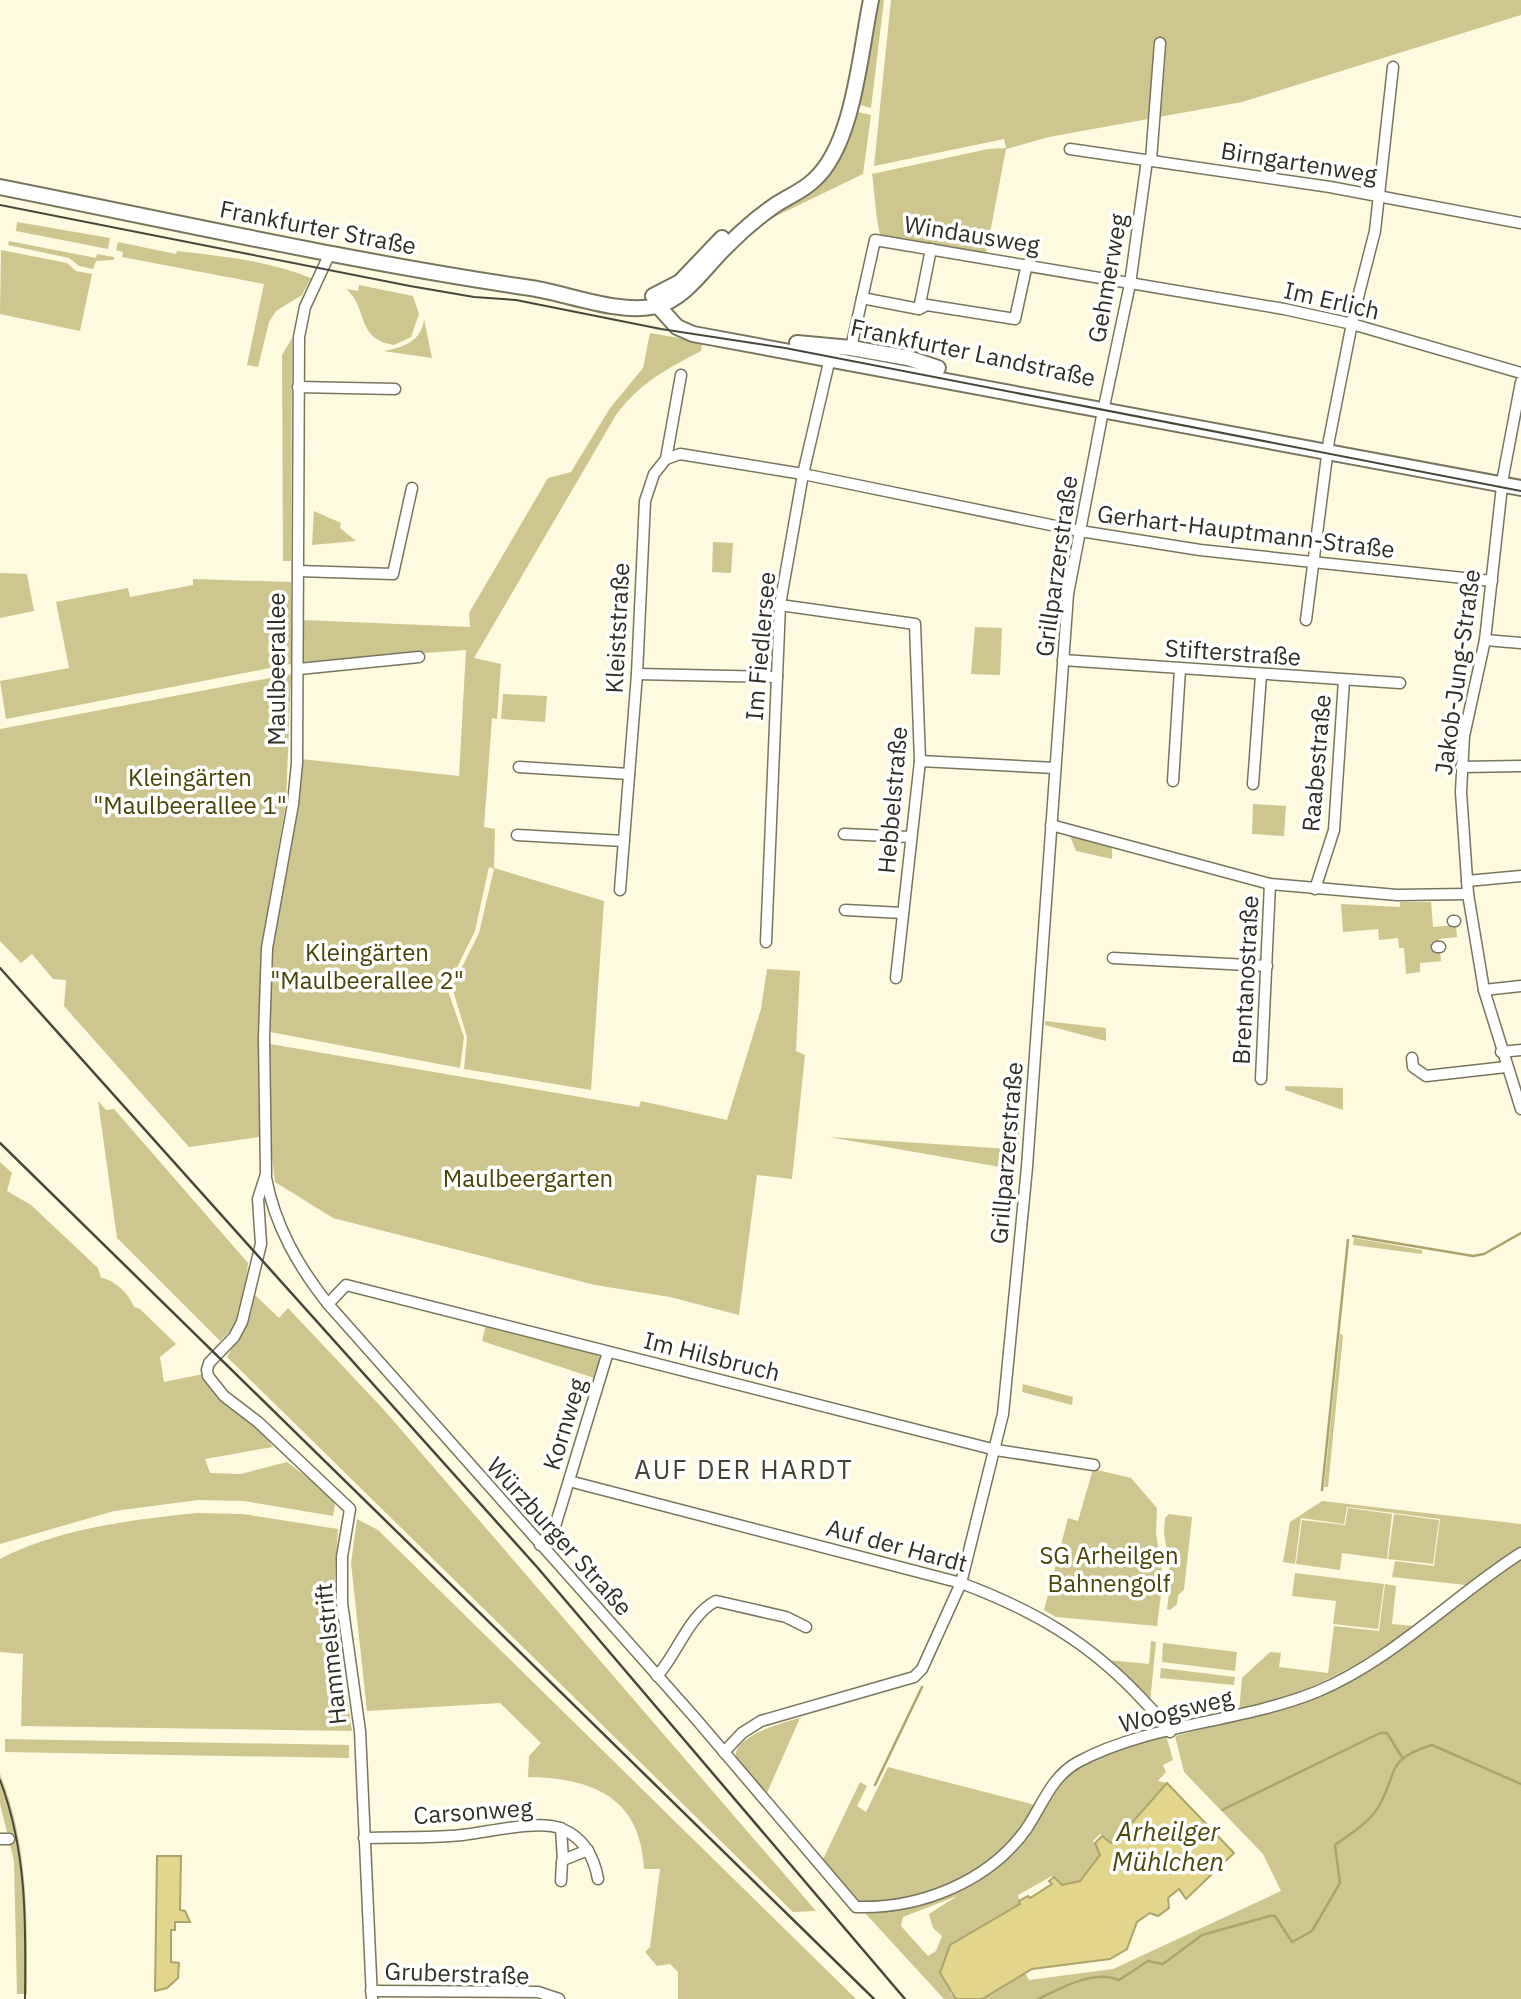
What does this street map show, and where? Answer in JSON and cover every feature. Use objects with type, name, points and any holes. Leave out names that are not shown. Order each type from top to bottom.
[{"type":"street","name":"Frankfurter Straße","points":[[0,187],[330,253],[628,306],[663,300],[703,256],[733,229],[813,182],[839,148],[871,0]]},
{"type":"street","name":"Gehmerweg","points":[[1104,407],[1130,284],[1149,160],[1160,43]]},
{"type":"street","points":[[1306,620],[1327,452],[1352,324],[1376,231],[1393,67]]},
{"type":"street","name":"Birngartenweg","points":[[1070,149],[1380,197],[1521,223]]},
{"type":"street","name":"Windausweg","points":[[851,348],[875,240],[1027,264],[1130,284]]},
{"type":"street","points":[[919,309],[931,250]]},
{"type":"street","name":"Maulbeerallee","points":[[207,1366],[234,1337],[250,1300],[261,1244],[258,1199],[266,1174],[264,1037],[267,948],[293,804],[299,669],[299,337],[305,307],[330,253]]},
{"type":"street","points":[[862,298],[919,309],[927,305],[1015,319],[1027,264]]},
{"type":"street","name":"Im Erlich","points":[[1130,284],[1238,300],[1352,324],[1521,373]]},
{"type":"street","name":"Frankfurter Landstraße","points":[[663,300],[677,327],[693,334],[831,352],[1327,452],[1521,488]]},
{"type":"street","name":"Frankfurter Landstraße","points":[[831,352],[851,348],[1104,407]]},
{"type":"street","name":"Im Fiedlersee","points":[[766,942],[780,605],[803,474],[831,352]]},
{"type":"street","name":"Kleiststraße","points":[[620,890],[637,674],[645,501],[654,474],[666,459],[681,375]]},
{"type":"street","name":"Jakob-Jung-Straße","points":[[1521,382],[1502,485],[1485,640],[1464,737],[1461,767],[1468,894],[1483,990],[1521,1110]]},
{"type":"street","points":[[298,387],[395,389]]},
{"type":"street","name":"Grillparzerstraße","points":[[724,1752],[742,1733],[761,1721],[914,1677],[922,1669],[961,1583],[996,1450],[1005,1401],[1027,1167],[1068,594],[1104,407]]},
{"type":"street","name":"Gerhart-Hauptmann-Straße","points":[[666,459],[680,454],[803,474],[1080,531],[1312,562],[1492,581]]},
{"type":"street","points":[[298,571],[393,574],[412,488]]},
{"type":"street","name":"Hebbelstraße","points":[[780,605],[915,624],[920,761],[896,978]]},
{"type":"street","points":[[1485,640],[1521,642]]},
{"type":"street","points":[[299,669],[419,657]]},
{"type":"street","name":"Stifterstraße","points":[[1063,660],[1400,683]]},
{"type":"street","points":[[1173,781],[1180,670]]},
{"type":"street","points":[[637,674],[777,677]]},
{"type":"street","points":[[1253,784],[1261,674]]},
{"type":"street","name":"Raabestraße","points":[[1315,889],[1334,830],[1344,680]]},
{"type":"street","points":[[920,761],[1055,768]]},
{"type":"street","points":[[519,768],[538,764],[629,774]]},
{"type":"street","points":[[1461,767],[1521,766]]},
{"type":"street","points":[[1051,825],[1270,884],[1397,895],[1468,894]]},
{"type":"street","points":[[844,834],[911,837]]},
{"type":"street","points":[[517,835],[624,841]]},
{"type":"street","points":[[1467,881],[1521,876]]},
{"type":"street","name":"Brentanostraße","points":[[1261,1079],[1270,884]]},
{"type":"street","points":[[845,910],[903,913]]},
{"type":"street","points":[[1113,958],[1267,966]]},
{"type":"street","points":[[1483,990],[1521,986]]},
{"type":"street","points":[[1501,1052],[1521,1051]]},
{"type":"street","points":[[1412,1058],[1413,1067],[1426,1076],[1506,1067]]},
{"type":"street","name":"Würzburger Straße","points":[[266,1174],[271,1205],[285,1238],[303,1272],[328,1304],[657,1675],[856,1907]]},
{"type":"street","name":"Im Hilsbruch","points":[[328,1304],[346,1286],[996,1450],[1094,1465]]},
{"type":"street","name":"Kornweg","points":[[540,1545],[552,1532],[608,1352]]},
{"type":"street","name":"Hammelstrift","points":[[207,1366],[208,1376],[224,1396],[258,1422],[350,1509],[342,1557],[342,1603],[360,1731],[372,1995]]},
{"type":"street","name":"Auf der Hardt","points":[[569,1481],[961,1583],[1044,1618],[1082,1644],[1132,1688],[1170,1732]]},
{"type":"street","name":"Woogsweg","points":[[856,1907],[887,1908],[925,1899],[958,1885],[1007,1850],[1026,1828],[1058,1777],[1070,1767],[1121,1743],[1233,1718],[1319,1691],[1410,1635],[1521,1553]]},
{"type":"street","points":[[657,1675],[670,1661],[702,1611],[716,1601],[786,1617],[806,1627]]},
{"type":"street","name":"Carsonweg","points":[[364,1838],[453,1836],[516,1827],[561,1828],[577,1838],[588,1850]]},
{"type":"street","points":[[561,1828],[563,1860],[588,1850],[597,1879]]},
{"type":"street","points":[[561,1881],[562,1861]]},
{"type":"street","name":"Gruberstraße","points":[[372,1995],[538,1996],[559,1999]]},
{"type":"green space","points":[[878,0],[884,0],[871,108],[860,105]]},
{"type":"green space","points":[[891,0],[1521,0],[1521,15],[1242,102],[1049,137],[1006,149],[986,254],[881,236],[872,174],[988,149],[1006,148],[1004,139],[874,166]]},
{"type":"green space","points":[[858,112],[871,115],[863,174],[768,220],[767,218],[825,176],[845,148]]},
{"type":"green space","points":[[17,222],[110,238],[108,249],[16,231]]},
{"type":"green space","points":[[9,241],[96,258],[97,254],[114,257],[114,260],[96,261],[93,269],[79,266],[69,258],[8,245]]},
{"type":"green space","points":[[118,242],[176,254],[177,251],[245,260],[279,267],[311,278],[302,295],[276,311],[269,322],[258,367],[247,365],[264,284],[122,257],[123,252],[116,250]]},
{"type":"green space","points":[[1,250],[67,263],[76,271],[92,274],[80,331],[0,314]]},
{"type":"green space","points":[[359,285],[413,296],[419,314],[411,337],[394,345],[373,336],[358,305],[346,289],[358,291]]},
{"type":"green space","points":[[424,319],[432,358],[383,351],[410,342],[420,333]]},
{"type":"green space","name":"Kleingärten \"Maulbeerallee 2\"","points":[[650,333],[702,342],[701,351],[644,385],[616,415],[474,658],[501,664],[497,719],[492,718],[484,827],[495,829],[494,868],[604,901],[591,1090],[464,1069],[467,1037],[452,987],[479,933],[494,869],[489,867],[475,931],[447,988],[464,1037],[460,1068],[270,1032],[276,919],[295,813],[301,759],[459,776],[466,650],[304,662],[303,620],[470,627],[469,613],[548,478],[571,472],[610,408],[643,368]]},
{"type":"green space","points":[[292,338],[291,561],[283,561],[282,355]]},
{"type":"green space","points":[[314,511],[341,523],[340,528],[356,541],[312,545]]},
{"type":"green space","points":[[713,542],[733,543],[731,573],[712,572]]},
{"type":"green space","points":[[0,573],[27,574],[34,611],[0,618]]},
{"type":"green space","points":[[193,579],[291,582],[291,664],[6,719],[0,681],[69,668],[56,602],[128,588],[130,597],[193,585]]},
{"type":"green space","points":[[975,627],[1002,628],[1000,675],[971,674]]},
{"type":"green space","name":"Kleingärten \"Maulbeerallee 1\"","points":[[291,674],[286,803],[261,948],[259,1137],[189,1147],[64,1006],[66,980],[53,979],[32,954],[21,963],[0,941],[0,729]]},
{"type":"green space","points":[[503,694],[547,696],[545,722],[501,719]]},
{"type":"green space","points":[[1253,804],[1286,806],[1284,836],[1252,834]]},
{"type":"green space","points":[[1070,836],[1112,846],[1112,859],[1076,851]]},
{"type":"green space","points":[[1400,902],[1431,902],[1433,927],[1456,925],[1457,937],[1439,939],[1441,961],[1420,963],[1420,972],[1406,974],[1404,948],[1399,948],[1398,938],[1379,940],[1378,929],[1343,932],[1341,904],[1400,907]]},
{"type":"green space","name":"Maulbeergarten","points":[[767,969],[800,971],[796,1051],[805,1055],[792,1179],[757,1175],[739,1315],[670,1297],[595,1285],[333,1218],[275,1182],[270,1142],[270,1044],[639,1107],[641,1101],[727,1120],[761,1009]]},
{"type":"green space","points":[[1045,1021],[1106,1028],[1106,1041],[1045,1025]]},
{"type":"green space","points":[[1014,1079],[1023,1080],[1017,1170],[829,1137],[1009,1149]]},
{"type":"green space","points":[[1285,1086],[1343,1088],[1343,1110],[1285,1090]]},
{"type":"green space","points":[[98,1101],[106,1110],[114,1109],[248,1263],[245,1294],[236,1325],[220,1341],[117,1238]]},
{"type":"green space","points":[[0,1162],[12,1173],[7,1191],[31,1205],[98,1268],[101,1278],[121,1288],[134,1307],[140,1309],[176,1344],[160,1357],[164,1382],[203,1374],[256,1424],[273,1447],[205,1459],[210,1473],[241,1474],[287,1462],[336,1499],[333,1516],[244,1501],[198,1500],[114,1511],[0,1544]]},
{"type":"green space","points":[[1354,1238],[1422,1250],[1422,1254],[1353,1245]]},
{"type":"green space","points":[[254,1294],[279,1318],[288,1308],[385,1411],[816,1911],[793,1912],[227,1357],[241,1331]]},
{"type":"green space","points":[[486,1325],[597,1354],[602,1360],[597,1379],[482,1341]]},
{"type":"green space","points":[[1340,1334],[1343,1335],[1328,1487],[1324,1487]]},
{"type":"green space","points":[[1023,1384],[1073,1397],[1072,1405],[1022,1392]]},
{"type":"green space","name":"SG Arheilgen Bahnengolf","points":[[1093,1469],[1131,1478],[1157,1508],[1156,1533],[1163,1578],[1157,1626],[1056,1617],[1044,1610],[1068,1518],[1078,1521]]},
{"type":"green space","points":[[1322,1501],[1521,1524],[1521,1546],[1466,1585],[1392,1577],[1395,1561],[1434,1566],[1440,1519],[1347,1507],[1344,1524],[1301,1518],[1295,1564],[1283,1562],[1290,1522]]},
{"type":"green space","points":[[1348,1508],[1392,1514],[1387,1559],[1342,1553],[1340,1570],[1296,1564],[1302,1520],[1345,1525]]},
{"type":"green space","points":[[198,1513],[243,1514],[338,1529],[333,1604],[352,1731],[21,1726],[23,1654],[0,1652],[0,1559],[46,1540],[96,1527]]},
{"type":"green space","points":[[1169,1514],[1192,1517],[1184,1590],[1178,1595],[1177,1604],[1170,1610],[1167,1609],[1171,1580],[1164,1532],[1165,1518]]},
{"type":"green space","points":[[1394,1514],[1439,1520],[1433,1564],[1388,1559]]},
{"type":"green space","points":[[357,1519],[378,1530],[856,1999],[678,1999],[678,1972],[670,1964],[657,1966],[645,1952],[650,1947],[660,1869],[644,1869],[641,1844],[634,1824],[609,1796],[573,1782],[528,1777],[529,1756],[541,1743],[500,1703],[367,1711],[351,1563]]},
{"type":"green space","points":[[1521,1558],[1521,1999],[982,1999],[1025,1973],[1029,1980],[1113,1969],[1281,1891],[1263,1854],[1184,1772],[1175,1736],[1288,1707],[1321,1695],[1416,1637]]},
{"type":"green space","points":[[1295,1573],[1384,1584],[1378,1629],[1333,1624],[1336,1601],[1292,1596]]},
{"type":"green space","points":[[1385,1584],[1396,1586],[1392,1624],[1414,1626],[1367,1658],[1307,1689],[1239,1712],[1242,1678],[1270,1652],[1281,1653],[1279,1667],[1328,1673],[1334,1626],[1379,1631]]},
{"type":"green space","points":[[1151,1641],[1156,1642],[1150,1703],[1108,1660],[1149,1664]]},
{"type":"green space","points":[[1163,1643],[1237,1652],[1235,1671],[1162,1662]]},
{"type":"green space","points":[[1161,1668],[1235,1677],[1234,1685],[1160,1678]]},
{"type":"green space","points":[[800,1718],[766,1795],[737,1761],[736,1753],[740,1745],[758,1732]]},
{"type":"green space","points":[[1166,1735],[1173,1760],[1163,1765],[1166,1772],[1158,1781],[1167,1783],[1116,1842],[1111,1843],[1100,1834],[1093,1841],[1100,1855],[1080,1881],[1062,1885],[1052,1876],[1018,1895],[1020,1904],[993,1919],[950,1993],[956,1999],[944,1999],[864,1912],[897,1909],[927,1902],[956,1890],[984,1873],[980,1867],[938,1889],[903,1902],[871,1905],[848,1892],[823,1859],[860,1782],[867,1786],[857,1806],[866,1812],[888,1767],[1035,1805],[1080,1767],[1109,1752]],"holes":[[[957,1896],[929,1914],[933,1928],[942,1936],[936,1951],[928,1956],[901,1926],[903,1917]]]},
{"type":"green space","points":[[5,1739],[349,1745],[349,1758],[5,1752]]},
{"type":"green space","points":[[0,1774],[21,1855],[26,1910],[27,1994],[17,1994],[14,1861],[0,1804]]},
{"type":"water","name":"Arheilger Mühlchen","points":[[1167,1783],[1234,1853],[1186,1899],[1179,1889],[1168,1898],[1169,1908],[1158,1916],[1150,1913],[1137,1922],[1127,1949],[1110,1959],[1032,1969],[982,1999],[956,1999],[940,1973],[950,1945],[1020,1904],[1019,1901],[1028,1896],[1030,1898],[1052,1884],[1049,1881],[1054,1877],[1062,1885],[1080,1881],[1100,1855],[1095,1843],[1102,1836],[1111,1843],[1116,1841]]},
{"type":"water","points":[[157,1856],[181,1856],[180,1910],[185,1911],[190,1922],[175,1922],[175,1930],[171,1930],[171,1962],[179,1963],[178,1978],[167,1988],[155,1991]]},
{"type":"waterway","points":[[1353,1236],[1473,1256],[1484,1254],[1521,1233]]},
{"type":"waterway","points":[[1322,1490],[1348,1240]]},
{"type":"waterway","points":[[875,1785],[922,1687]]},
{"type":"waterway","points":[[1222,1810],[1380,1733],[1387,1733],[1403,1759]]},
{"type":"waterway","points":[[1038,1999],[1088,1978],[1109,1977],[1119,1980],[1148,1961],[1163,1964],[1202,1935],[1270,1916],[1275,1916],[1292,1942],[1312,1931],[1340,1883],[1335,1845],[1371,1816],[1386,1793],[1400,1761],[1417,1750],[1432,1745],[1521,1784]]},
{"type":"tram line","points":[[0,205],[410,286],[474,297],[516,300],[661,329],[785,348],[1521,491]]},
{"type":"tram line","points":[[0,1780],[9,1807],[20,1860],[25,1915],[25,1999]]},
{"type":"railway","points":[[0,968],[537,1567],[905,1999]]},
{"type":"railway","points":[[0,1143],[874,1999]]},
{"type":"district","name":"AUF DER HARDT","points":[[744,1469]]}]
